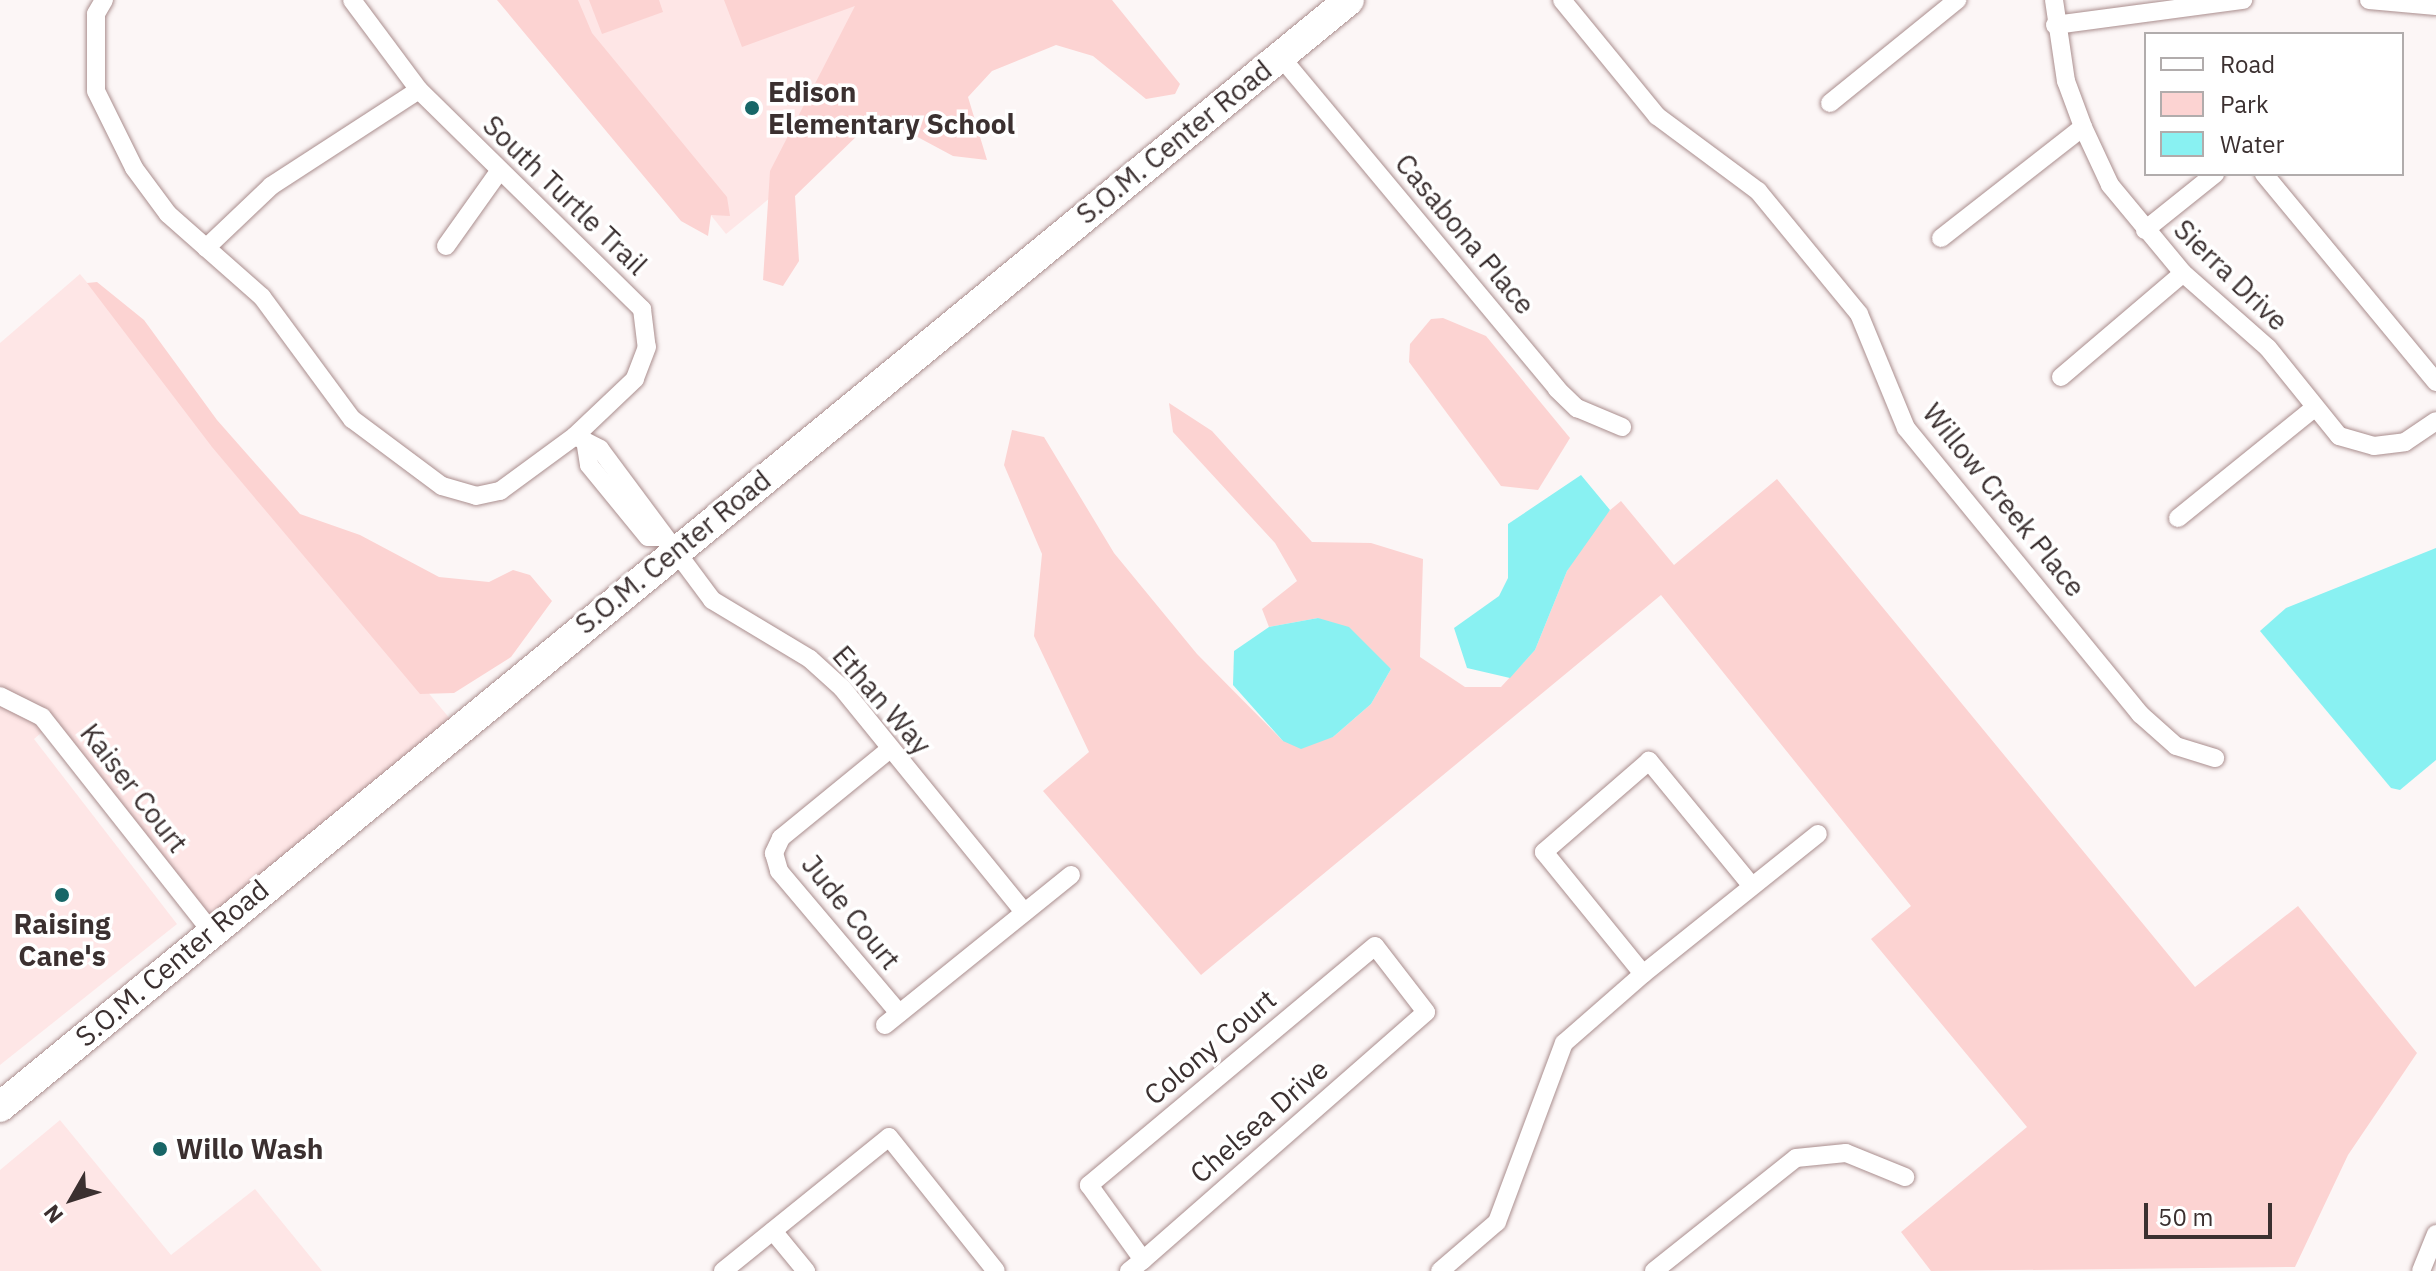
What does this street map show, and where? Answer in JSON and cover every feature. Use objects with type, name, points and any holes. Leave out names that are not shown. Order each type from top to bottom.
[{"type":"main road","name":"S.O.M. Center Road","points":[[0,1107],[667,545],[1349,0]]},
{"type":"street","name":"South Turtle Trail","points":[[100,7],[96,91],[134,168],[206,248],[262,297],[352,419],[442,486],[476,496],[500,491],[581,441],[635,379],[647,347],[642,309],[419,90],[352,0]]},
{"type":"street","name":"Willow Creek Place","points":[[1562,0],[1657,116],[1758,191],[1849,301],[1906,428],[2140,714],[2176,746],[2215,758]]},
{"type":"street","points":[[1830,103],[1957,0]]},
{"type":"street","name":"Sierra Drive","points":[[2054,0],[2055,25],[2083,127],[2110,185],[2183,273],[2268,348],[2312,410],[2339,436],[2374,446],[2405,442],[2436,421]]},
{"type":"street","points":[[2055,25],[2243,0]]},
{"type":"street","points":[[2369,0],[2436,6]]},
{"type":"street","name":"Casabona Place","points":[[1280,56],[1557,389],[1577,408],[1622,427]]},
{"type":"street","points":[[206,248],[271,186],[419,90]]},
{"type":"street","points":[[1941,238],[2083,127]]},
{"type":"street","points":[[446,246],[500,170]]},
{"type":"street","points":[[2145,230],[2212,176]]},
{"type":"street","points":[[2266,176],[2436,382]]},
{"type":"street","points":[[2061,377],[2183,273]]},
{"type":"street","points":[[2178,518],[2312,410]]},
{"type":"street","name":"Ethan Way","points":[[581,441],[589,465],[648,537],[667,545],[712,600],[810,659],[890,749],[1024,912]]},
{"type":"street","name":"Kaiser Court","points":[[0,696],[42,717],[211,931]]},
{"type":"street","name":"Jude Court","points":[[890,749],[781,838],[774,853],[779,871],[892,1019],[1024,912]]},
{"type":"street","points":[[1643,974],[1544,852],[1649,761],[1751,885]]},
{"type":"street","points":[[1440,1271],[1497,1222],[1564,1043],[1751,885],[1818,834]]},
{"type":"street","points":[[1024,912],[1071,875]]},
{"type":"street","name":"Colony Court","points":[[1136,1266],[1089,1185],[1375,946],[1426,1012]]},
{"type":"street","name":"Chelsea Drive","points":[[1136,1266],[1426,1012]]},
{"type":"street","points":[[723,1271],[889,1137],[996,1271]]},
{"type":"street","points":[[1654,1271],[1792,1160],[1846,1153],[1905,1177]]},
{"type":"street","points":[[773,1231],[806,1271]]},
{"type":"street","points":[[2421,1271],[2436,1234]]},
{"type":"shaded area","name":"Edison Elementary School","points":[[538,0],[1012,0],[726,234]]},
{"type":"shaded area","points":[[80,274],[451,720],[212,921],[53,723],[34,739],[177,924],[0,1065],[0,343]]},
{"type":"shaded area","points":[[60,1120],[171,1255],[255,1189],[322,1271],[0,1271],[0,1170]]},
{"type":"green space","points":[[497,0],[578,0],[592,33],[727,197],[730,216],[711,215],[708,236],[681,221]]},
{"type":"green space","points":[[589,0],[659,0],[663,12],[602,34]]},
{"type":"green space","points":[[724,0],[1112,0],[1180,84],[1175,94],[1146,99],[1093,56],[1056,45],[992,71],[968,97],[987,160],[953,156],[897,126],[862,131],[795,196],[799,261],[783,286],[763,280],[770,171],[855,6],[742,47]]},
{"type":"green space","points":[[97,282],[144,320],[217,420],[300,514],[360,535],[439,577],[489,582],[513,570],[530,575],[552,601],[511,657],[454,693],[420,694],[212,447],[87,283]]},
{"type":"green space","points":[[1443,318],[1486,336],[1570,438],[1538,490],[1501,486],[1409,362],[1410,344],[1431,319]]},
{"type":"green space","points":[[1169,403],[1212,431],[1312,542],[1371,543],[1423,559],[1420,657],[1465,687],[1501,687],[1535,650],[1567,571],[1597,521],[1621,501],[1674,565],[1777,479],[2195,987],[2298,906],[2417,1053],[2348,1155],[2295,1267],[1931,1271],[1901,1232],[2027,1127],[1871,939],[1911,906],[1661,595],[1201,975],[1043,791],[1089,752],[1034,636],[1042,554],[1004,465],[1012,430],[1044,437],[1114,553],[1197,654],[1283,741],[1333,737],[1371,704],[1391,669],[1318,618],[1269,627],[1262,609],[1297,581],[1275,543],[1173,432]]},
{"type":"water","points":[[1581,475],[1610,510],[1567,571],[1535,650],[1510,678],[1467,668],[1454,628],[1499,596],[1508,578],[1508,524]]},
{"type":"water","points":[[2436,548],[2436,760],[2400,790],[2391,788],[2260,631],[2286,608]]},
{"type":"water","points":[[1318,618],[1349,627],[1391,669],[1371,704],[1333,737],[1301,749],[1283,741],[1233,685],[1234,651],[1269,627]]},
{"type":"place","name":"Edison Elementary School","points":[[752,108]]},
{"type":"place","name":"Raising Cane's","points":[[62,895]]},
{"type":"place","name":"Willo Wash","points":[[160,1149]]}]
